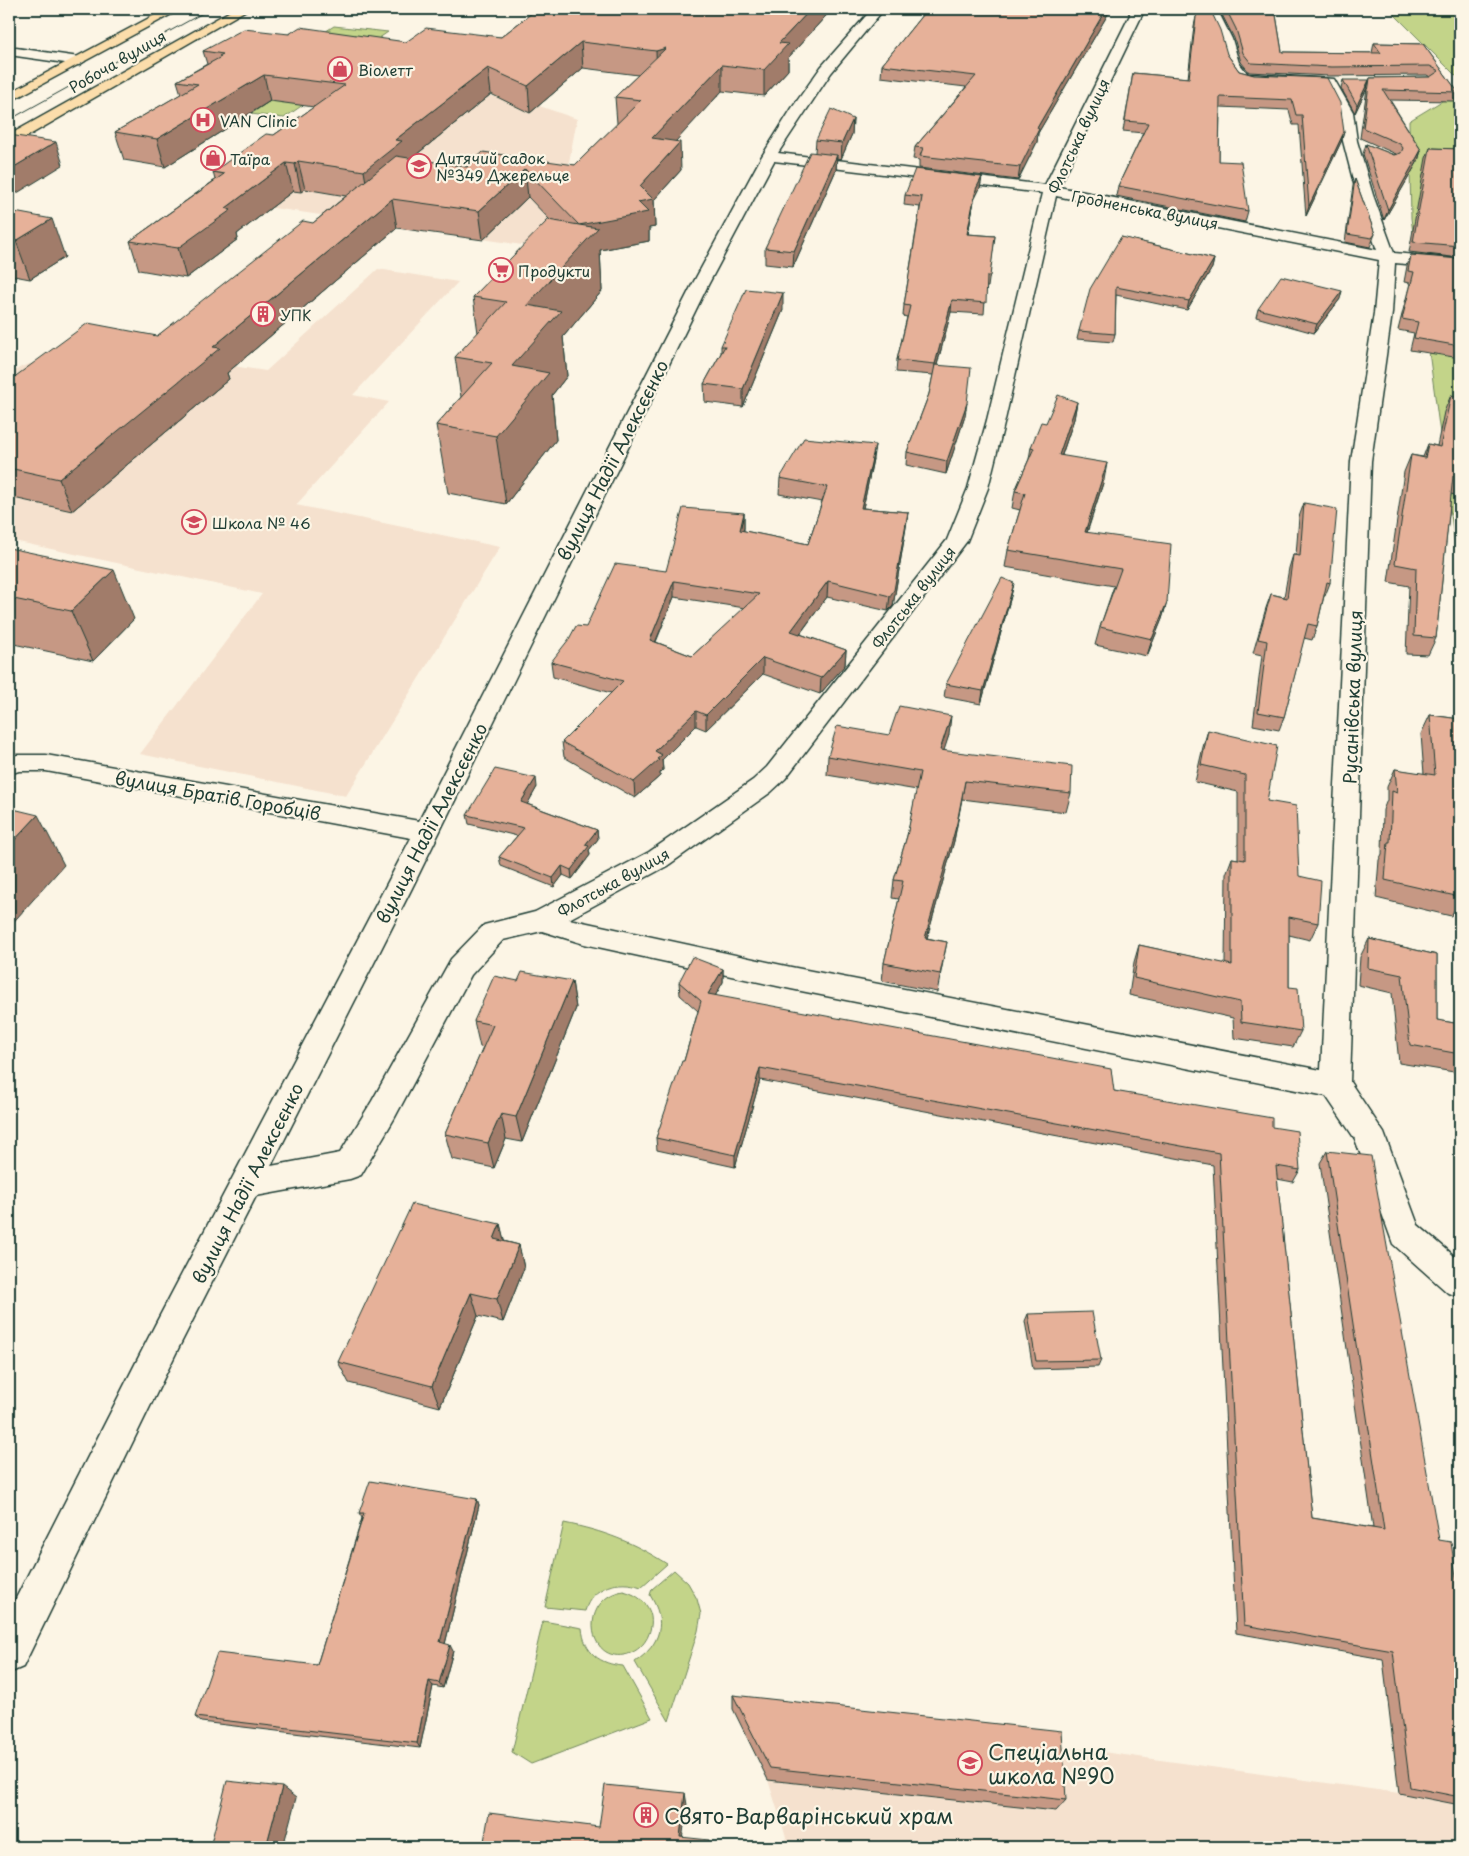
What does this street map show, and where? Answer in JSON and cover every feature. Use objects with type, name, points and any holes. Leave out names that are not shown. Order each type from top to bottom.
[{"type":"main road","name":"Робоча вулиця","points":[[9,98],[175,9]]},
{"type":"main road","name":"Робоча вулиця","points":[[9,141],[242,9]]},
{"type":"street","name":"вулиця Надії Алексєєнко","points":[[9,1653],[167,1336],[427,832],[578,524],[769,156],[799,108],[826,70],[878,9]]},
{"type":"street","name":"Флотська вулиця","points":[[542,921],[658,859],[769,780],[957,541],[978,488],[996,420],[1050,190],[1136,15],[1134,9]]},
{"type":"street","name":"Русанівська вулиця","points":[[1211,9],[1226,39],[1233,63],[1243,77],[1252,79],[1339,81],[1346,112],[1358,144],[1365,195],[1387,257],[1383,313],[1361,461],[1335,1084]]},
{"type":"street","points":[[9,51],[79,61]]},
{"type":"street","name":"Гродненська вулиця","points":[[769,156],[1050,190],[1387,257],[1460,264]]},
{"type":"street","name":"вулиця Братів Горобців","points":[[9,766],[17,763],[46,763],[427,832]]},
{"type":"street","points":[[247,1184],[350,1164],[383,1110],[462,967],[494,932],[542,921]]},
{"type":"street","name":"Флотська вулиця","points":[[542,921],[584,934],[790,978],[1335,1084]]},
{"type":"street","points":[[1335,1084],[1369,1133],[1405,1234],[1460,1282]]},
{"type":"shaded area","name":"Дитячий садок №349 Джерельце","points":[[468,93],[525,101],[577,119],[569,162],[566,205],[530,241],[522,245],[220,200]]},
{"type":"shaded area","name":"Школа № 46","points":[[378,269],[458,282],[353,395],[389,402],[296,505],[500,547],[346,796],[140,754],[262,594],[9,540],[9,375],[21,367],[89,344],[266,371]]},
{"type":"shaded area","name":"Спеціальна школа №90","points":[[733,1709],[1052,1745],[1399,1793],[1460,1805],[1460,1847],[789,1847],[768,1780]]},
{"type":"green space","points":[[1389,9],[1460,9],[1460,80]]},
{"type":"green space","points":[[334,26],[388,32],[372,43],[317,37]]},
{"type":"green space","points":[[1460,90],[1460,582],[1411,218],[1409,121]]},
{"type":"green space","points":[[280,94],[313,98],[284,118],[251,114]]},
{"type":"green space","points":[[1460,738],[1460,1006],[1457,994]]},
{"type":"green space","points":[[564,1523],[618,1538],[642,1549],[667,1564],[641,1587],[615,1584],[600,1590],[589,1602],[585,1611],[545,1607]]},
{"type":"green space","points":[[674,1570],[688,1583],[697,1599],[701,1614],[698,1631],[669,1721],[635,1662],[651,1648],[659,1632],[658,1614],[650,1595],[652,1589]]},
{"type":"green space","points":[[623,1591],[638,1597],[648,1607],[651,1628],[642,1645],[637,1649],[628,1654],[614,1655],[604,1650],[597,1641],[593,1630],[594,1618],[599,1606],[608,1596]]},
{"type":"green space","points":[[543,1621],[582,1628],[586,1644],[595,1656],[607,1663],[623,1666],[652,1718],[531,1764],[512,1752]]},
{"type":"building","points":[[537,9],[811,9],[779,43],[788,44],[764,70],[722,65],[652,138],[680,142],[640,186],[653,199],[638,202],[648,212],[579,225],[525,169],[479,211],[392,199],[213,347],[220,348],[59,479],[9,468],[9,381],[88,323],[157,336],[303,221],[313,223],[396,156],[467,167],[483,152],[575,165],[641,100],[615,97],[666,48],[656,51],[581,42],[528,86],[488,68],[395,140],[402,141],[364,171],[298,161],[295,164],[286,163],[226,208],[231,210],[178,248],[130,241],[224,174],[213,172],[266,134],[274,135],[345,85],[264,75],[157,139],[115,132],[198,84],[177,81],[221,57],[219,56],[223,54],[203,51],[244,29],[289,34],[300,27],[406,42],[426,28],[501,37]]},
{"type":"building","points":[[927,9],[1106,9],[1037,128],[1039,129],[1020,167],[920,156],[923,148],[915,147],[976,76],[882,65]]},
{"type":"building","points":[[1200,9],[1210,9],[1220,30],[1227,54],[1239,71],[1254,75],[1327,78],[1340,103],[1344,132],[1309,206],[1302,115],[1296,115],[1292,100],[1220,97],[1219,161],[1241,162],[1248,211],[1118,186],[1148,123],[1125,121],[1133,73],[1189,78],[1196,17]]},
{"type":"building","points":[[1226,9],[1275,9],[1282,52],[1381,53],[1374,43],[1423,44],[1458,92],[1383,90],[1421,150],[1388,210],[1366,144],[1394,155],[1401,153],[1403,148],[1400,144],[1363,128],[1370,78],[1430,77],[1439,71],[1430,66],[1332,67],[1251,63],[1243,53],[1236,29]]},
{"type":"building","points":[[1343,80],[1369,80],[1357,105]]},
{"type":"building","points":[[831,109],[853,119],[842,143],[816,140]]},
{"type":"building","points":[[9,135],[56,142],[9,170]]},
{"type":"building","points":[[1430,148],[1460,149],[1460,246],[1413,242]]},
{"type":"building","points":[[810,152],[837,155],[794,251],[765,248]]},
{"type":"building","points":[[915,169],[982,177],[976,189],[967,234],[995,236],[990,276],[987,276],[986,303],[952,300],[935,364],[897,360],[910,306],[904,305],[922,197],[905,195]]},
{"type":"building","points":[[1355,179],[1375,234],[1372,238],[1347,234]]},
{"type":"building","points":[[9,211],[52,219],[16,241],[9,240]]},
{"type":"building","points":[[548,220],[598,228],[527,305],[561,311],[512,366],[549,373],[496,436],[436,425],[492,363],[455,357],[506,302],[473,297]]},
{"type":"building","points":[[1121,237],[1214,259],[1189,301],[1116,287],[1115,334],[1079,331],[1090,289]]},
{"type":"building","points":[[1411,255],[1460,259],[1460,346],[1414,338],[1418,322],[1402,319],[1414,272],[1408,271]]},
{"type":"building","points":[[1281,276],[1342,291],[1317,324],[1258,309]]},
{"type":"building","points":[[746,289],[783,293],[743,389],[704,384],[725,346],[721,346]]},
{"type":"building","points":[[935,365],[971,368],[967,403],[947,461],[907,452],[929,394]]},
{"type":"building","points":[[1058,395],[1077,402],[1059,455],[1107,463],[1085,532],[1171,544],[1167,602],[1152,639],[1100,627],[1121,569],[1008,550],[1025,493],[1015,491],[1034,448],[1031,447],[1041,422],[1046,423]]},
{"type":"building","points":[[1451,395],[1460,397],[1460,478],[1453,476],[1436,638],[1414,636],[1416,568],[1395,564],[1411,455],[1425,458],[1428,444],[1440,447]]},
{"type":"building","points":[[804,438],[875,445],[861,508],[908,512],[894,590],[890,596],[828,581],[791,631],[846,650],[821,678],[763,658],[706,715],[696,711],[655,751],[662,755],[657,759],[659,760],[634,782],[562,742],[623,681],[551,662],[569,639],[576,626],[586,627],[615,564],[666,571],[683,508],[744,513],[740,530],[808,544],[827,487],[780,478]],"holes":[[[674,581],[759,594],[692,656],[650,640]]]},
{"type":"building","points":[[1304,503],[1337,509],[1330,583],[1327,582],[1317,626],[1308,624],[1284,717],[1258,712],[1267,641],[1258,639],[1271,594],[1287,598],[1293,555],[1300,556]]},
{"type":"building","points":[[9,548],[114,570],[71,611],[9,598]]},
{"type":"building","points":[[1002,578],[1014,583],[983,691],[946,684]]},
{"type":"building","points":[[899,706],[951,716],[940,750],[1072,766],[1071,793],[965,781],[957,823],[925,938],[947,942],[940,974],[884,963],[903,881],[894,880],[907,836],[920,772],[828,756],[837,726],[889,735]]},
{"type":"building","points":[[1430,715],[1460,719],[1460,897],[1385,880],[1388,842],[1390,842],[1392,791],[1397,793],[1395,769],[1435,775]]},
{"type":"building","points":[[1208,730],[1277,746],[1267,801],[1296,806],[1299,876],[1321,881],[1318,923],[1289,917],[1289,987],[1298,988],[1301,1031],[1241,1022],[1240,1002],[1134,978],[1139,945],[1232,965],[1232,858],[1245,860],[1245,775],[1201,765]]},
{"type":"building","points":[[495,769],[536,778],[521,802],[597,830],[585,845],[589,846],[571,870],[562,866],[553,878],[499,857],[524,828],[467,815]]},
{"type":"building","points":[[9,808],[38,815],[9,846]]},
{"type":"building","points":[[1369,939],[1437,955],[1437,1020],[1460,1024],[1460,1054],[1410,1045],[1402,975],[1368,968]]},
{"type":"building","points":[[692,957],[723,969],[708,994],[1111,1069],[1114,1091],[1272,1118],[1272,1127],[1297,1131],[1300,1170],[1276,1166],[1312,1518],[1384,1530],[1327,1151],[1371,1156],[1439,1540],[1451,1542],[1460,1603],[1460,1641],[1456,1640],[1460,1667],[1460,1797],[1410,1787],[1393,1651],[1244,1625],[1219,1153],[760,1068],[735,1155],[656,1138],[682,1061],[684,1061],[701,1001],[679,982]]},
{"type":"building","points":[[522,972],[572,981],[516,1117],[501,1114],[488,1143],[445,1134],[493,1025],[474,1021],[494,976],[518,981]]},
{"type":"building","points":[[412,1204],[500,1224],[494,1239],[519,1245],[497,1299],[471,1293],[432,1386],[338,1362]]},
{"type":"building","points":[[1092,1312],[1101,1360],[1036,1361],[1028,1314]]},
{"type":"building","points":[[370,1481],[477,1499],[440,1642],[450,1645],[439,1683],[429,1681],[417,1743],[195,1717],[217,1653],[317,1665],[364,1513],[359,1513]]},
{"type":"building","points":[[733,1695],[1062,1731],[1066,1800],[770,1768]]},
{"type":"building","points":[[227,1781],[282,1787],[266,1847],[210,1847]]},
{"type":"building","name":"Свято-Варварінський храм","points":[[605,1785],[685,1793],[680,1837],[709,1840],[709,1847],[483,1847],[489,1813],[599,1827]]},
{"type":"tram line","points":[[9,120],[210,9]]},
{"type":"place","name":"Віолетт","points":[[340,69]]},
{"type":"place","name":"VAN Clinic","points":[[203,120]]},
{"type":"place","name":"Таїра","points":[[213,158]]},
{"type":"place","name":"Дитячий садок №349 Джерельце","points":[[419,166]]},
{"type":"place","name":"Продукти","points":[[501,270]]},
{"type":"place","name":"УПК","points":[[263,314]]},
{"type":"place","name":"Школа № 46","points":[[194,522]]},
{"type":"place","name":"Спеціальна школа №90","points":[[970,1763]]},
{"type":"place","name":"Свято-Варварінський храм","points":[[646,1815]]}]
